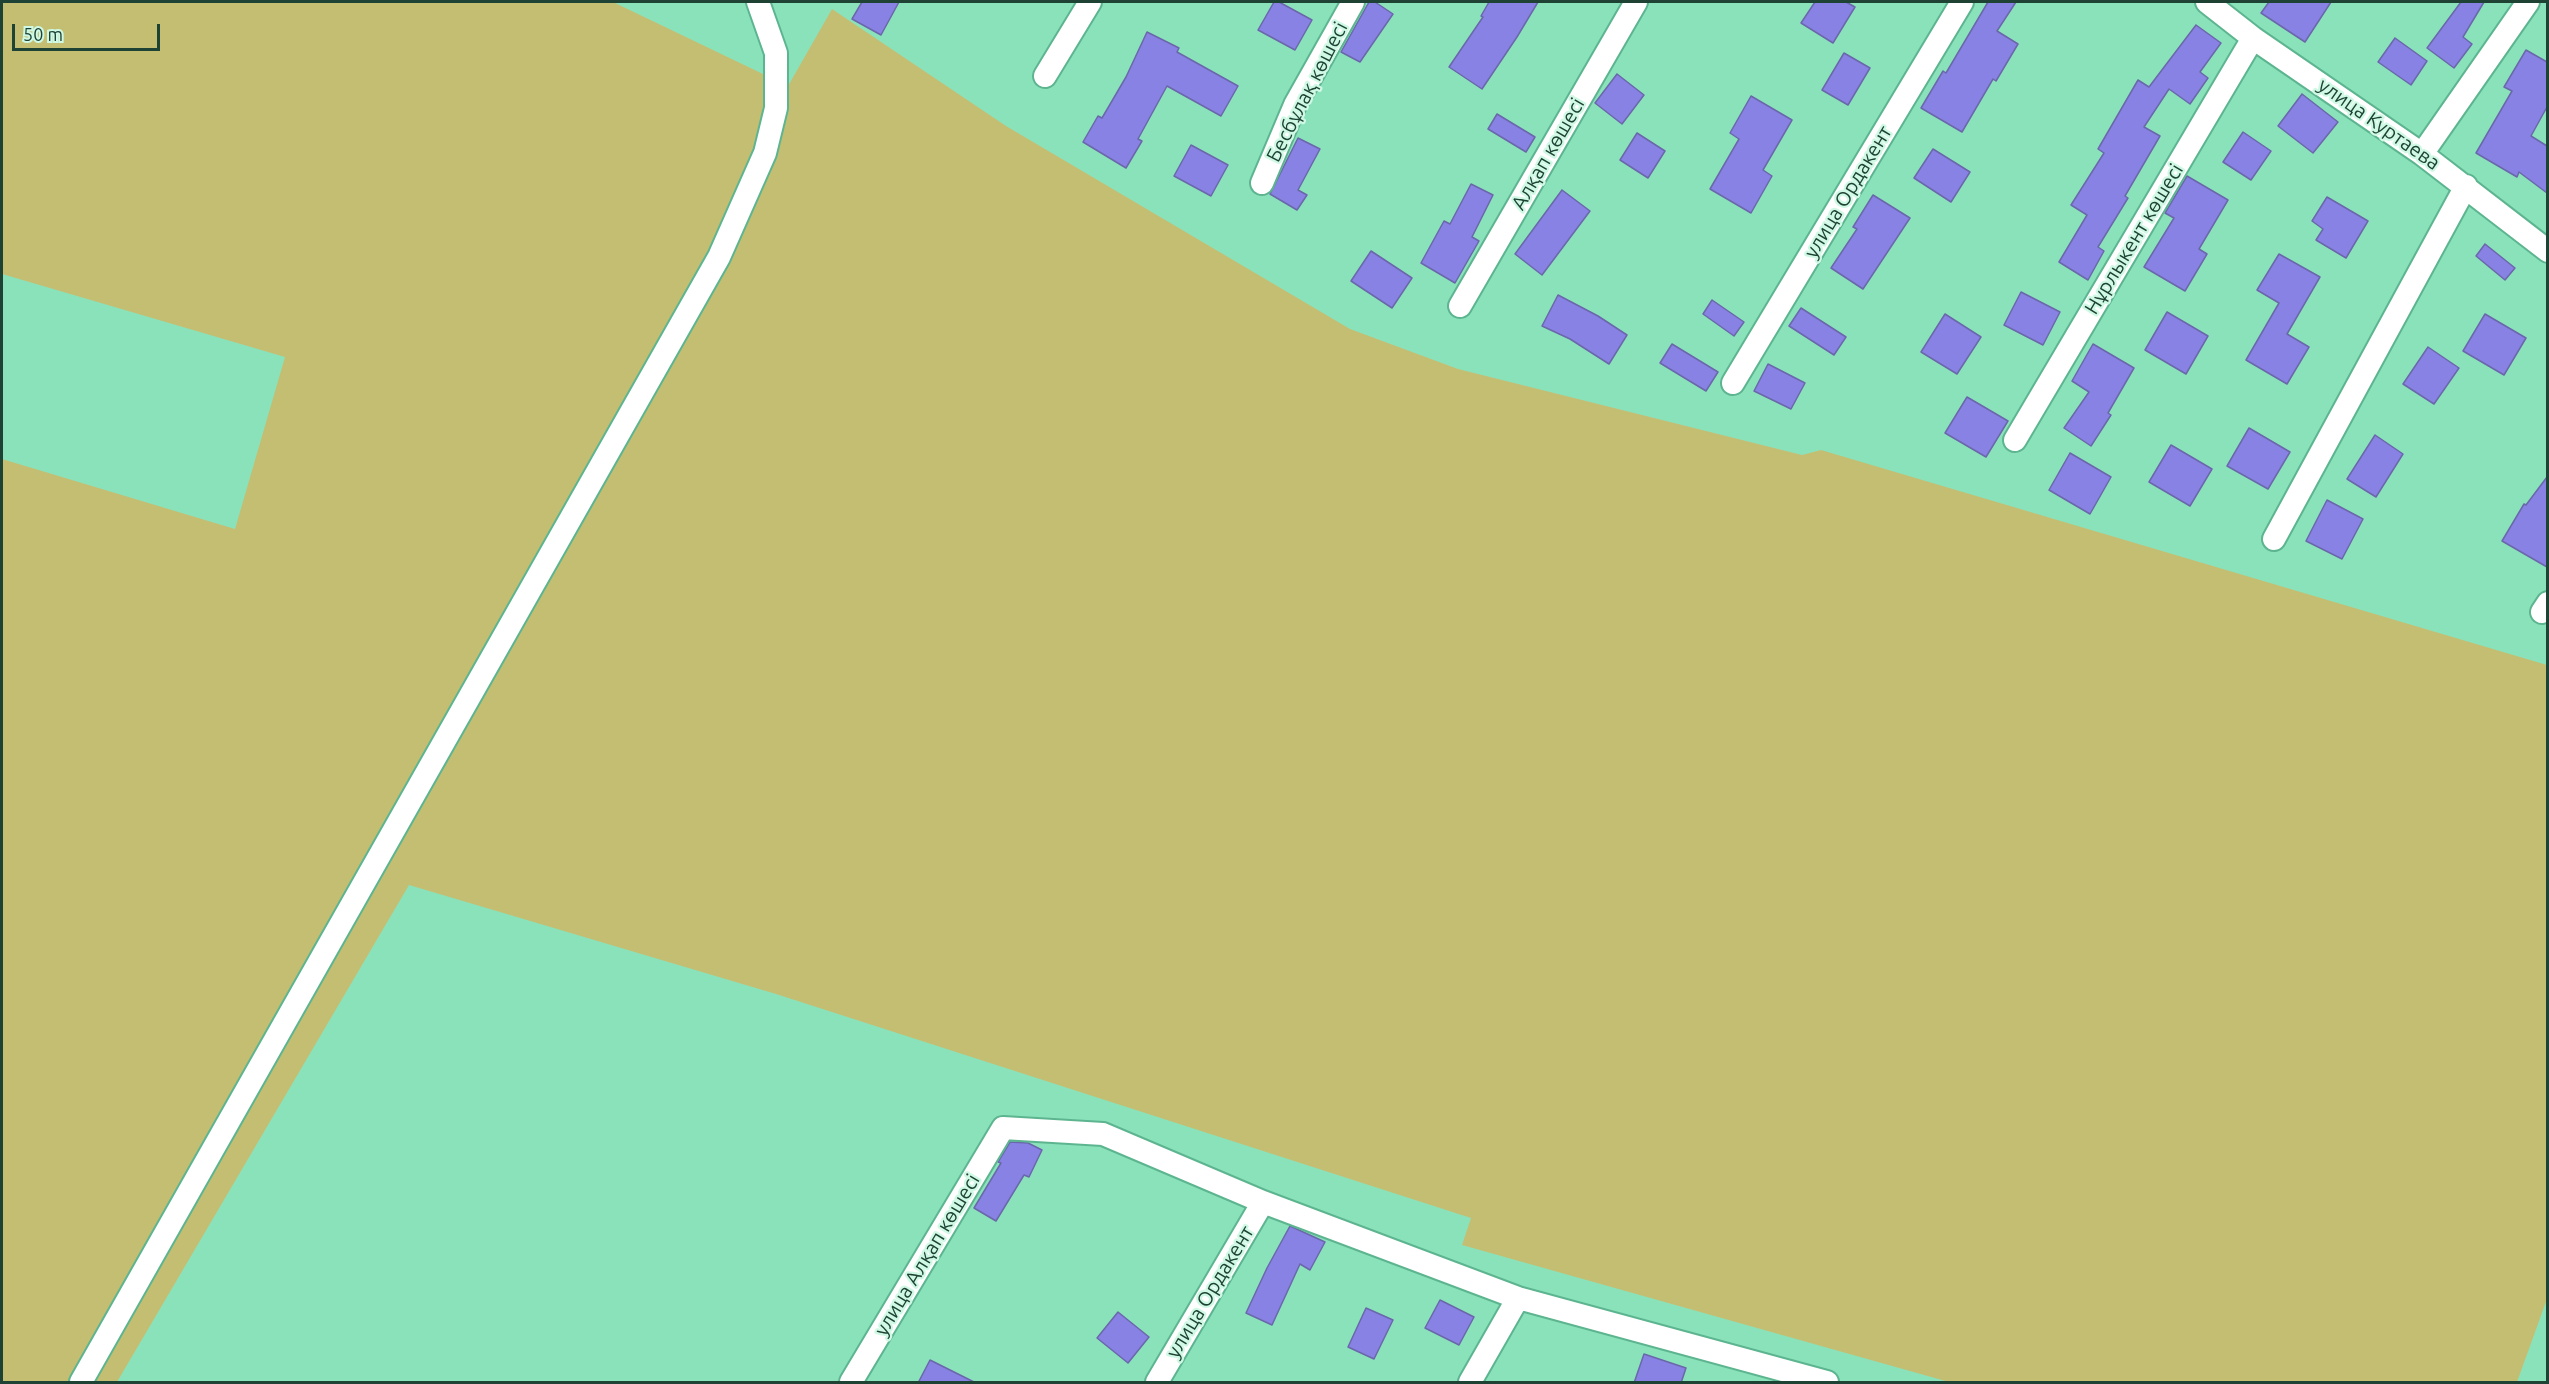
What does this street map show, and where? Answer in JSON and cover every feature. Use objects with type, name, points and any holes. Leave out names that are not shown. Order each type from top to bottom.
[{"type":"street","points":[[81,1383],[719,257],[765,153],[776,108],[776,53],[758,2]]},
{"type":"street","points":[[1045,76],[1089,2]]},
{"type":"street","name":"Бесбұлақ көшесі","points":[[1262,183],[1295,105],[1353,2]]},
{"type":"street","name":"Алқап көшесі","points":[[1460,306],[1636,2]]},
{"type":"street","name":"улица Ордакент","points":[[1733,383],[1962,2]]},
{"type":"street","name":"улица Куртаева","points":[[2207,2],[2253,38],[2466,186],[2547,251]]},
{"type":"street","points":[[2422,154],[2528,2]]},
{"type":"street","name":"Нұрлыкент көшесі","points":[[2014,440],[2253,38]]},
{"type":"street","points":[[2274,539],[2466,186]]},
{"type":"street","name":"улица Алқап көшесі","points":[[851,1383],[1003,1128],[1103,1134],[1263,1202]]},
{"type":"street","points":[[1263,1202],[1518,1298],[1791,1377],[1827,1383]]},
{"type":"street","name":"улица Ордакент","points":[[1157,1383],[1263,1202]]},
{"type":"street","points":[[1470,1383],[1518,1298]]},
{"type":"shaded area","points":[[2,2],[613,2],[788,86],[832,9],[1006,126],[1350,329],[1458,369],[1802,455],[1821,450],[2547,665],[2547,1299],[2517,1382],[1949,1382],[1462,1245],[1471,1218],[776,994],[409,885],[117,1382],[2,1382],[2,459],[235,529],[285,357],[2,274]]},
{"type":"building","points":[[862,2],[899,2],[881,35],[852,19]]},
{"type":"building","points":[[1274,2],[1279,2],[1312,20],[1295,50],[1258,30]]},
{"type":"building","points":[[1369,2],[1375,2],[1393,14],[1360,62],[1341,52]]},
{"type":"building","points":[[1489,2],[1538,2],[1482,89],[1449,67],[1483,17],[1481,16]]},
{"type":"building","points":[[1815,2],[1846,2],[1855,7],[1833,43],[1801,23]]},
{"type":"building","points":[[1988,2],[2016,2],[1997,31],[2018,44],[1996,81],[1993,79],[1962,132],[1921,108],[1943,71],[1946,73]]},
{"type":"building","points":[[2269,2],[2331,2],[2305,42],[2261,13]]},
{"type":"building","points":[[2461,2],[2484,2],[2463,37],[2472,44],[2454,68],[2427,48]]},
{"type":"building","points":[[2196,25],[2221,43],[2200,72],[2208,78],[2190,104],[2169,89],[2144,127],[2160,136],[2125,196],[2128,198],[2098,247],[2104,251],[2088,280],[2059,262],[2087,215],[2071,205],[2104,153],[2098,149],[2138,80],[2149,87]]},
{"type":"building","points":[[1147,32],[1179,48],[1177,52],[1238,86],[1221,116],[1167,86],[1138,139],[1142,141],[1126,168],[1083,142],[1098,116],[1102,118],[1126,77]]},
{"type":"building","points":[[2395,38],[2427,61],[2411,85],[2378,62]]},
{"type":"building","points":[[2526,50],[2547,62],[2547,107],[2531,136],[2547,146],[2547,193],[2519,172],[2517,177],[2476,153],[2512,91],[2504,87]]},
{"type":"building","points":[[1844,53],[1870,68],[1848,105],[1822,90]]},
{"type":"building","points":[[1617,74],[1644,95],[1622,124],[1595,103]]},
{"type":"building","points":[[2302,94],[2338,122],[2313,153],[2278,126]]},
{"type":"building","points":[[1751,96],[1792,120],[1763,170],[1772,176],[1751,213],[1710,189],[1739,139],[1730,133]]},
{"type":"building","points":[[1497,114],[1535,137],[1526,152],[1488,129]]},
{"type":"building","points":[[2243,132],[2271,151],[2251,180],[2223,162]]},
{"type":"building","points":[[1637,133],[1665,151],[1648,178],[1620,160]]},
{"type":"building","points":[[1298,138],[1320,149],[1298,190],[1307,195],[1297,210],[1270,194]]},
{"type":"building","points":[[1191,145],[1228,165],[1211,196],[1174,176]]},
{"type":"building","points":[[1933,149],[1970,172],[1951,202],[1914,178]]},
{"type":"building","points":[[2187,176],[2228,200],[2199,249],[2207,254],[2185,291],[2144,267],[2174,218],[2165,213]]},
{"type":"building","points":[[1471,184],[1493,195],[1472,237],[1479,241],[1455,283],[1421,263],[1444,221],[1450,224]]},
{"type":"building","points":[[1562,190],[1590,211],[1542,275],[1515,254]]},
{"type":"building","points":[[1873,195],[1910,218],[1863,289],[1831,268],[1857,229],[1853,227]]},
{"type":"building","points":[[2327,197],[2368,221],[2346,258],[2316,240],[2323,229],[2312,221]]},
{"type":"building","points":[[2485,244],[2515,268],[2505,280],[2476,256]]},
{"type":"building","points":[[1371,251],[1412,278],[1392,308],[1351,281]]},
{"type":"building","points":[[2279,254],[2320,277],[2287,334],[2309,347],[2287,384],[2246,360],[2279,303],[2257,290]]},
{"type":"building","points":[[2021,292],[2060,312],[2043,345],[2004,325]]},
{"type":"building","points":[[1558,295],[1598,316],[1627,335],[1609,364],[1570,339],[1542,326]]},
{"type":"building","points":[[1712,300],[1744,322],[1734,336],[1703,314]]},
{"type":"building","points":[[1801,308],[1846,337],[1834,355],[1789,326]]},
{"type":"building","points":[[2167,312],[2208,336],[2186,374],[2145,350]]},
{"type":"building","points":[[1945,314],[1981,337],[1957,374],[1921,352]]},
{"type":"building","points":[[2485,314],[2526,338],[2504,375],[2463,351]]},
{"type":"building","points":[[1672,344],[1718,372],[1706,391],[1660,363]]},
{"type":"building","points":[[2093,344],[2134,368],[2108,413],[2111,415],[2091,446],[2064,428],[2089,392],[2072,381]]},
{"type":"building","points":[[2428,347],[2459,368],[2434,404],[2403,384]]},
{"type":"building","points":[[1768,364],[1805,383],[1791,409],[1754,391]]},
{"type":"building","points":[[1967,397],[2008,421],[1986,457],[1945,433]]},
{"type":"building","points":[[2249,428],[2290,452],[2268,489],[2227,466]]},
{"type":"building","points":[[2375,435],[2403,454],[2376,497],[2347,479]]},
{"type":"building","points":[[2171,445],[2212,469],[2190,506],[2149,482]]},
{"type":"building","points":[[2070,453],[2111,477],[2090,514],[2049,490]]},
{"type":"building","points":[[2547,477],[2547,567],[2502,541],[2524,504],[2526,505]]},
{"type":"building","points":[[2327,500],[2363,519],[2342,559],[2306,541]]},
{"type":"building","points":[[1010,1142],[1028,1143],[1042,1150],[1029,1177],[1024,1175],[996,1221],[974,1208],[1001,1163],[998,1162]]},
{"type":"building","points":[[1290,1226],[1325,1242],[1310,1270],[1300,1264],[1272,1325],[1246,1313]]},
{"type":"building","points":[[1440,1300],[1474,1317],[1459,1345],[1425,1328]]},
{"type":"building","points":[[1366,1308],[1393,1320],[1374,1359],[1348,1347]]},
{"type":"building","points":[[1118,1312],[1149,1337],[1128,1363],[1097,1338]]},
{"type":"building","points":[[1644,1354],[1686,1368],[1681,1383],[1634,1383]]},
{"type":"building","points":[[930,1360],[976,1383],[918,1383]]}]
